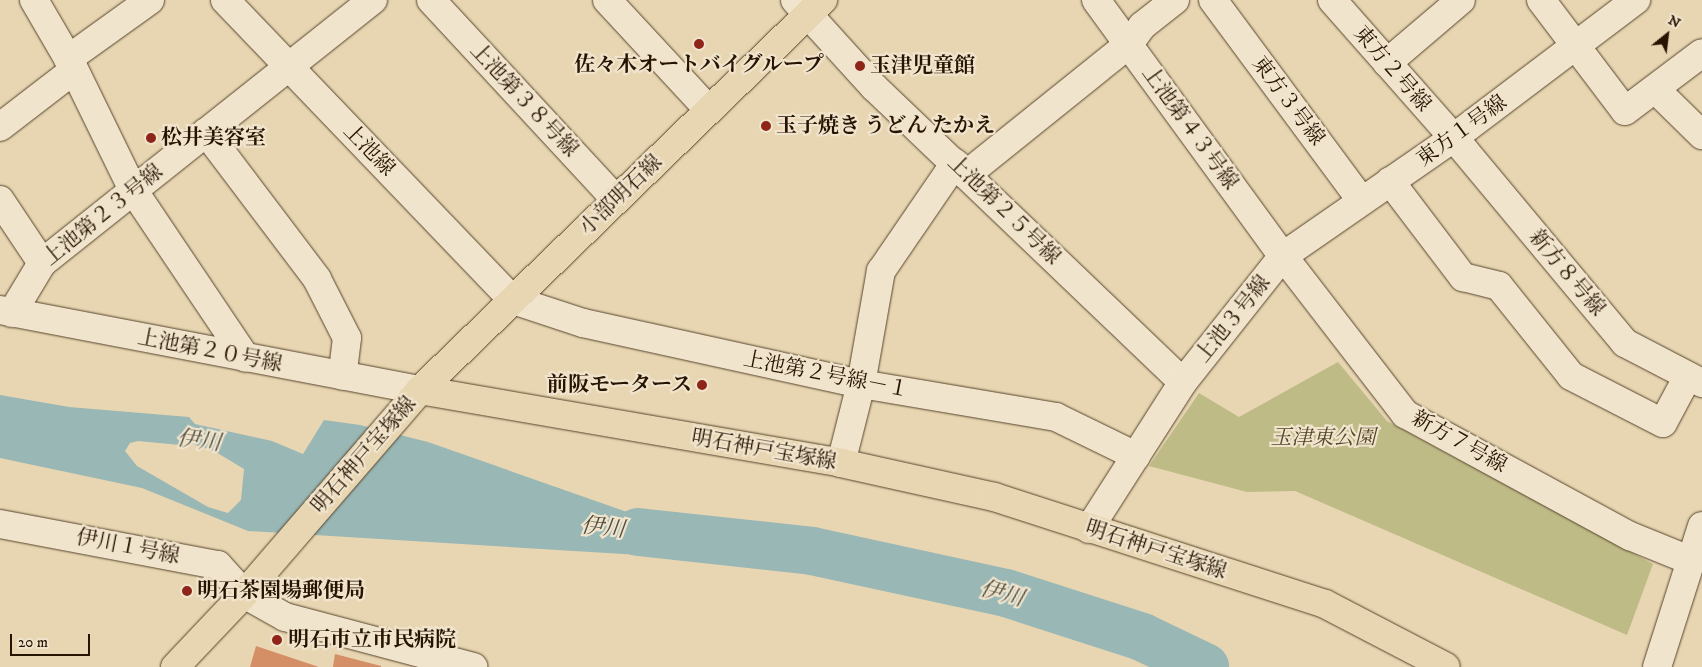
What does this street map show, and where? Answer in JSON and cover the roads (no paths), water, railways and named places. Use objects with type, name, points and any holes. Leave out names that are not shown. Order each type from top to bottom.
[{"type":"main road","name":"小部明石線","points":[[417,395],[709,110],[808,5]]},
{"type":"main road","name":"明石神戸宝塚線","points":[[175,667],[244,594],[417,395],[841,463],[994,496],[1089,529],[1325,604],[1446,667]]},
{"type":"street","points":[[34,0],[71,65],[133,190],[246,358]]},
{"type":"street","points":[[0,126],[150,0]]},
{"type":"street","name":"上池線","points":[[225,0],[513,300]]},
{"type":"street","name":"上池第２３号線","points":[[6,311],[42,263],[287,66],[373,0]]},
{"type":"street","name":"上池第３８号線","points":[[431,0],[616,200]]},
{"type":"street","points":[[607,0],[709,110]]},
{"type":"street","name":"上池第４３号線","points":[[1096,0],[1283,256]]},
{"type":"street","points":[[841,463],[861,384],[881,271],[960,169],[1129,44],[1142,26],[1174,0]]},
{"type":"street","name":"東方３号線","points":[[1213,0],[1362,201]]},
{"type":"street","name":"東方２号線","points":[[1332,0],[1452,139]]},
{"type":"street","points":[[1387,63],[1461,0]]},
{"type":"street","points":[[1541,0],[1625,111],[1702,53]]},
{"type":"street","name":"東方１号線","points":[[1283,256],[1452,139],[1576,48],[1636,0]]},
{"type":"street","name":"上池第２５号線","points":[[808,5],[874,87],[1183,382]]},
{"type":"street","points":[[1655,88],[1702,135]]},
{"type":"street","points":[[206,132],[317,279],[347,338],[342,376]]},
{"type":"street","name":"新方８号線","points":[[1452,139],[1625,343],[1695,379]]},
{"type":"street","points":[[1390,181],[1463,277],[1499,286],[1571,376],[1663,423],[1695,379]]},
{"type":"street","points":[[0,200],[42,263]]},
{"type":"street","name":"上池３号線","points":[[1089,529],[1183,382],[1283,256]]},
{"type":"street","name":"新方７号線","points":[[1283,256],[1405,414],[1630,536],[1689,560]]},
{"type":"street","name":"上池第２号線－１","points":[[513,300],[583,323],[861,384],[1056,417],[1136,456]]},
{"type":"street","name":"上池第２０号線","points":[[6,311],[342,376],[417,395]]},
{"type":"street","name":"伊川１号線","points":[[0,524],[218,565],[244,594],[285,617],[473,667]]},
{"type":"street","points":[[1657,667],[1689,560],[1702,526]]},
{"type":"water","points":[[0,395],[69,407],[189,417],[195,424],[272,441],[303,454],[324,420],[360,425],[428,442],[772,563],[248,531],[142,488],[0,458]],"holes":[[[138,441],[180,445],[186,442],[214,451],[244,469],[241,500],[228,513],[208,507],[137,466],[125,451],[130,443]]]},
{"type":"waterway","name":"伊川","points":[[638,532],[812,551],[1006,593],[1142,637],[1205,667]]},
{"type":"place","name":"佐々木オートバイグループ","points":[[699,44]]},
{"type":"place","name":"玉津児童館","points":[[860,66]]},
{"type":"place","name":"玉子焼き うどん たかえ","points":[[766,126]]},
{"type":"place","name":"松井美容室","points":[[151,138]]},
{"type":"place","name":"前阪モータース","points":[[702,385]]},
{"type":"place","name":"明石茶園場郵便局","points":[[187,591]]},
{"type":"place","name":"明石市立市民病院","points":[[277,640]]},
{"type":"park label","name":"玉津東公園","points":[[1323,438]]}]
